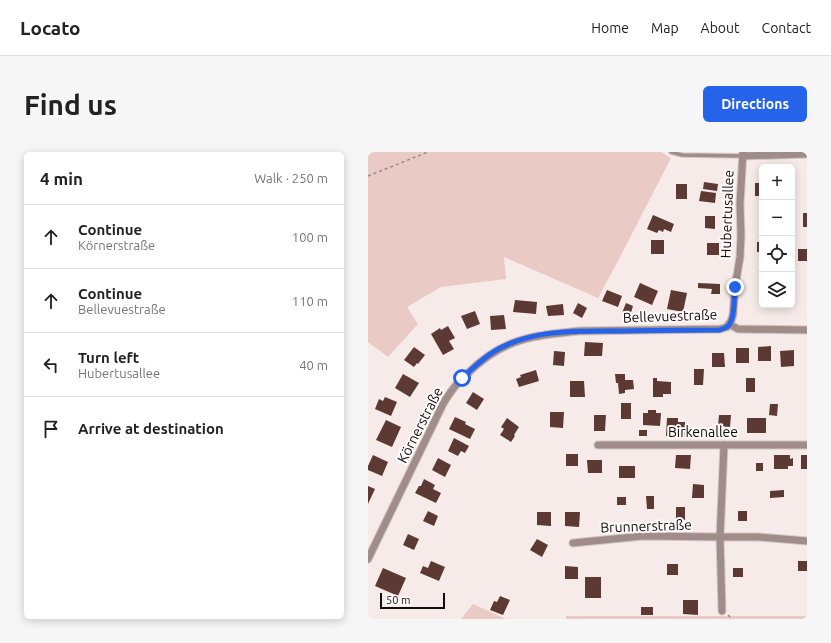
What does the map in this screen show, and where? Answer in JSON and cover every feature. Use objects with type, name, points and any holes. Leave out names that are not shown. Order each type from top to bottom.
[{"type":"street","points":[[742,154],[807,154]]},
{"type":"street","name":"Hubertusallee","points":[[730,324],[733,315],[735,287],[740,257],[742,154]]},
{"type":"street","name":"Bellevuestraße","points":[[579,331],[720,330],[730,324],[738,329],[807,330]]},
{"type":"street","name":"Körnerstraße","points":[[368,559],[443,404],[462,378],[481,361],[495,351],[509,344],[542,335],[579,331]]},
{"type":"street","name":"Birkenallee","points":[[598,445],[807,445]]},
{"type":"street","points":[[722,611],[720,537],[724,445]]},
{"type":"street","name":"Brunnerstraße","points":[[573,542],[643,536],[758,537],[807,541]]},
{"type":"lane","points":[[671,152],[682,155],[742,154]]},
{"type":"path","points":[[368,176],[428,152]]},
{"type":"shaded area","points":[[368,152],[661,152],[671,158],[598,298],[504,257],[506,279],[441,287],[407,307],[418,324],[388,357],[368,342]]},
{"type":"shaded area","points":[[473,604],[506,619],[461,619]]},
{"type":"shaded area","points":[[566,616],[807,616],[807,619],[566,619]]},
{"type":"building","points":[[704,182],[718,184],[717,191],[703,189]]},
{"type":"building","points":[[755,183],[759,183],[759,196],[755,196]]},
{"type":"building","points":[[676,184],[687,184],[687,199],[676,199]]},
{"type":"building","points":[[701,191],[716,193],[715,203],[699,201]]},
{"type":"building","points":[[803,213],[807,213],[807,227],[803,227]]},
{"type":"building","points":[[653,215],[674,224],[671,232],[664,229],[663,232],[659,230],[657,233],[647,229]]},
{"type":"building","points":[[705,216],[715,216],[715,229],[705,228]]},
{"type":"building","points":[[651,240],[664,240],[664,254],[651,254]]},
{"type":"building","points":[[757,242],[759,242],[759,252],[757,252]]},
{"type":"building","points":[[707,243],[719,243],[719,255],[707,255]]},
{"type":"building","points":[[798,249],[807,249],[807,261],[798,261]]},
{"type":"building","points":[[640,283],[658,291],[652,305],[634,297]]},
{"type":"building","points":[[698,283],[720,284],[720,294],[711,294],[712,289],[698,288]]},
{"type":"building","points":[[607,290],[622,296],[618,307],[602,301]]},
{"type":"building","points":[[671,290],[687,293],[683,312],[667,309]]},
{"type":"building","points":[[515,300],[537,302],[536,314],[513,312]]},
{"type":"building","points":[[578,303],[587,308],[582,318],[573,313]]},
{"type":"building","points":[[626,303],[633,306],[630,316],[622,313]]},
{"type":"building","points":[[563,304],[564,315],[548,316],[546,306]]},
{"type":"building","points":[[475,311],[480,324],[467,329],[461,316]]},
{"type":"building","points":[[504,315],[506,329],[491,330],[490,316]]},
{"type":"building","points":[[448,326],[455,338],[449,341],[454,349],[443,355],[431,334],[440,328],[441,330]]},
{"type":"building","points":[[585,342],[603,343],[602,356],[584,356]]},
{"type":"building","points":[[771,346],[771,361],[758,361],[758,347]]},
{"type":"building","points":[[414,347],[425,355],[414,367],[404,360]]},
{"type":"building","points":[[736,348],[749,348],[749,363],[736,363]]},
{"type":"building","points":[[794,350],[794,366],[781,367],[780,351]]},
{"type":"building","points":[[554,351],[565,352],[564,366],[553,365]]},
{"type":"building","points":[[712,353],[724,353],[725,367],[712,367]]},
{"type":"building","points":[[694,369],[704,369],[703,385],[694,385]]},
{"type":"building","points":[[536,370],[539,381],[519,387],[516,379],[521,377],[520,375]]},
{"type":"building","points":[[403,374],[419,383],[410,397],[395,388]]},
{"type":"building","points":[[615,374],[625,374],[625,380],[633,380],[634,389],[625,390],[625,393],[619,394]]},
{"type":"building","points":[[653,378],[657,378],[657,381],[671,382],[671,394],[663,394],[663,397],[653,397]]},
{"type":"building","points":[[746,378],[755,378],[755,392],[746,392]]},
{"type":"building","points":[[570,381],[584,381],[585,397],[570,397]]},
{"type":"building","points":[[473,392],[484,399],[477,410],[466,403]]},
{"type":"building","points":[[385,397],[397,402],[391,416],[375,409],[379,399],[383,401]]},
{"type":"building","points":[[621,403],[631,403],[631,419],[621,419]]},
{"type":"building","points":[[770,404],[778,404],[777,416],[769,415]]},
{"type":"building","points":[[648,410],[656,410],[656,413],[661,413],[660,426],[643,425],[643,413],[648,413]]},
{"type":"building","points":[[550,412],[564,412],[563,428],[550,427]]},
{"type":"building","points":[[594,415],[606,415],[605,431],[594,431]]},
{"type":"building","points":[[719,415],[731,415],[730,427],[718,426]]},
{"type":"building","points":[[455,417],[466,422],[465,424],[475,429],[470,439],[449,429]]},
{"type":"building","points":[[507,418],[519,427],[511,442],[500,435],[504,429],[501,427]]},
{"type":"building","points":[[667,418],[678,418],[678,422],[685,422],[685,437],[666,436]]},
{"type":"building","points":[[747,418],[766,418],[766,433],[747,433]]},
{"type":"building","points":[[386,420],[401,427],[392,447],[376,440]]},
{"type":"building","points":[[639,430],[647,430],[647,436],[639,436]]},
{"type":"building","points":[[454,438],[469,446],[465,453],[461,451],[458,456],[448,451]]},
{"type":"building","points":[[566,454],[578,454],[578,466],[566,466]]},
{"type":"building","points":[[373,455],[388,462],[382,476],[368,470],[368,466]]},
{"type":"building","points":[[676,455],[691,455],[690,469],[675,468]]},
{"type":"building","points":[[774,455],[790,455],[790,459],[793,458],[793,466],[788,466],[788,469],[774,469]]},
{"type":"building","points":[[801,455],[807,455],[807,469],[801,469]]},
{"type":"building","points":[[438,458],[451,465],[445,477],[432,470]]},
{"type":"building","points":[[587,460],[602,460],[602,473],[588,473]]},
{"type":"building","points":[[756,463],[763,463],[763,471],[756,471]]},
{"type":"building","points":[[619,466],[635,466],[635,478],[619,478]]},
{"type":"building","points":[[424,479],[435,485],[433,489],[441,493],[436,503],[415,493],[419,486],[421,486]]},
{"type":"building","points":[[693,484],[704,485],[704,498],[692,498]]},
{"type":"building","points":[[368,486],[375,489],[368,504]]},
{"type":"building","points":[[784,490],[784,497],[770,498],[770,491]]},
{"type":"building","points":[[646,496],[654,496],[654,509],[647,509]]},
{"type":"building","points":[[617,497],[626,497],[626,505],[617,505]]},
{"type":"building","points":[[676,507],[685,507],[685,520],[676,519]]},
{"type":"building","points":[[428,511],[438,516],[434,526],[423,521]]},
{"type":"building","points":[[738,511],[747,511],[747,521],[738,521]]},
{"type":"building","points":[[537,512],[551,512],[551,526],[537,525]]},
{"type":"building","points":[[565,512],[580,512],[579,527],[565,526]]},
{"type":"building","points":[[408,534],[419,539],[414,550],[403,545]]},
{"type":"building","points":[[537,539],[548,545],[542,557],[530,550]]},
{"type":"building","points":[[431,561],[445,567],[439,581],[420,573],[423,566],[428,568]]},
{"type":"building","points":[[798,561],[807,561],[807,571],[798,571]]},
{"type":"building","points":[[667,564],[678,564],[678,575],[667,575]]},
{"type":"building","points":[[565,566],[578,567],[578,579],[565,579]]},
{"type":"building","points":[[383,568],[406,578],[398,596],[375,586]]},
{"type":"building","points":[[733,568],[743,568],[743,577],[733,577]]},
{"type":"building","points":[[585,577],[601,577],[601,598],[585,598]]},
{"type":"building","points":[[500,596],[510,600],[503,615],[490,610],[494,601],[497,602]]},
{"type":"building","points":[[683,600],[698,600],[698,615],[683,614]]},
{"type":"building","points":[[641,607],[653,607],[653,615],[641,615]]},
{"type":"route","points":[[462,378],[495,351],[509,344],[542,335],[579,331],[720,330],[727,327],[732,321],[735,287]]}]
